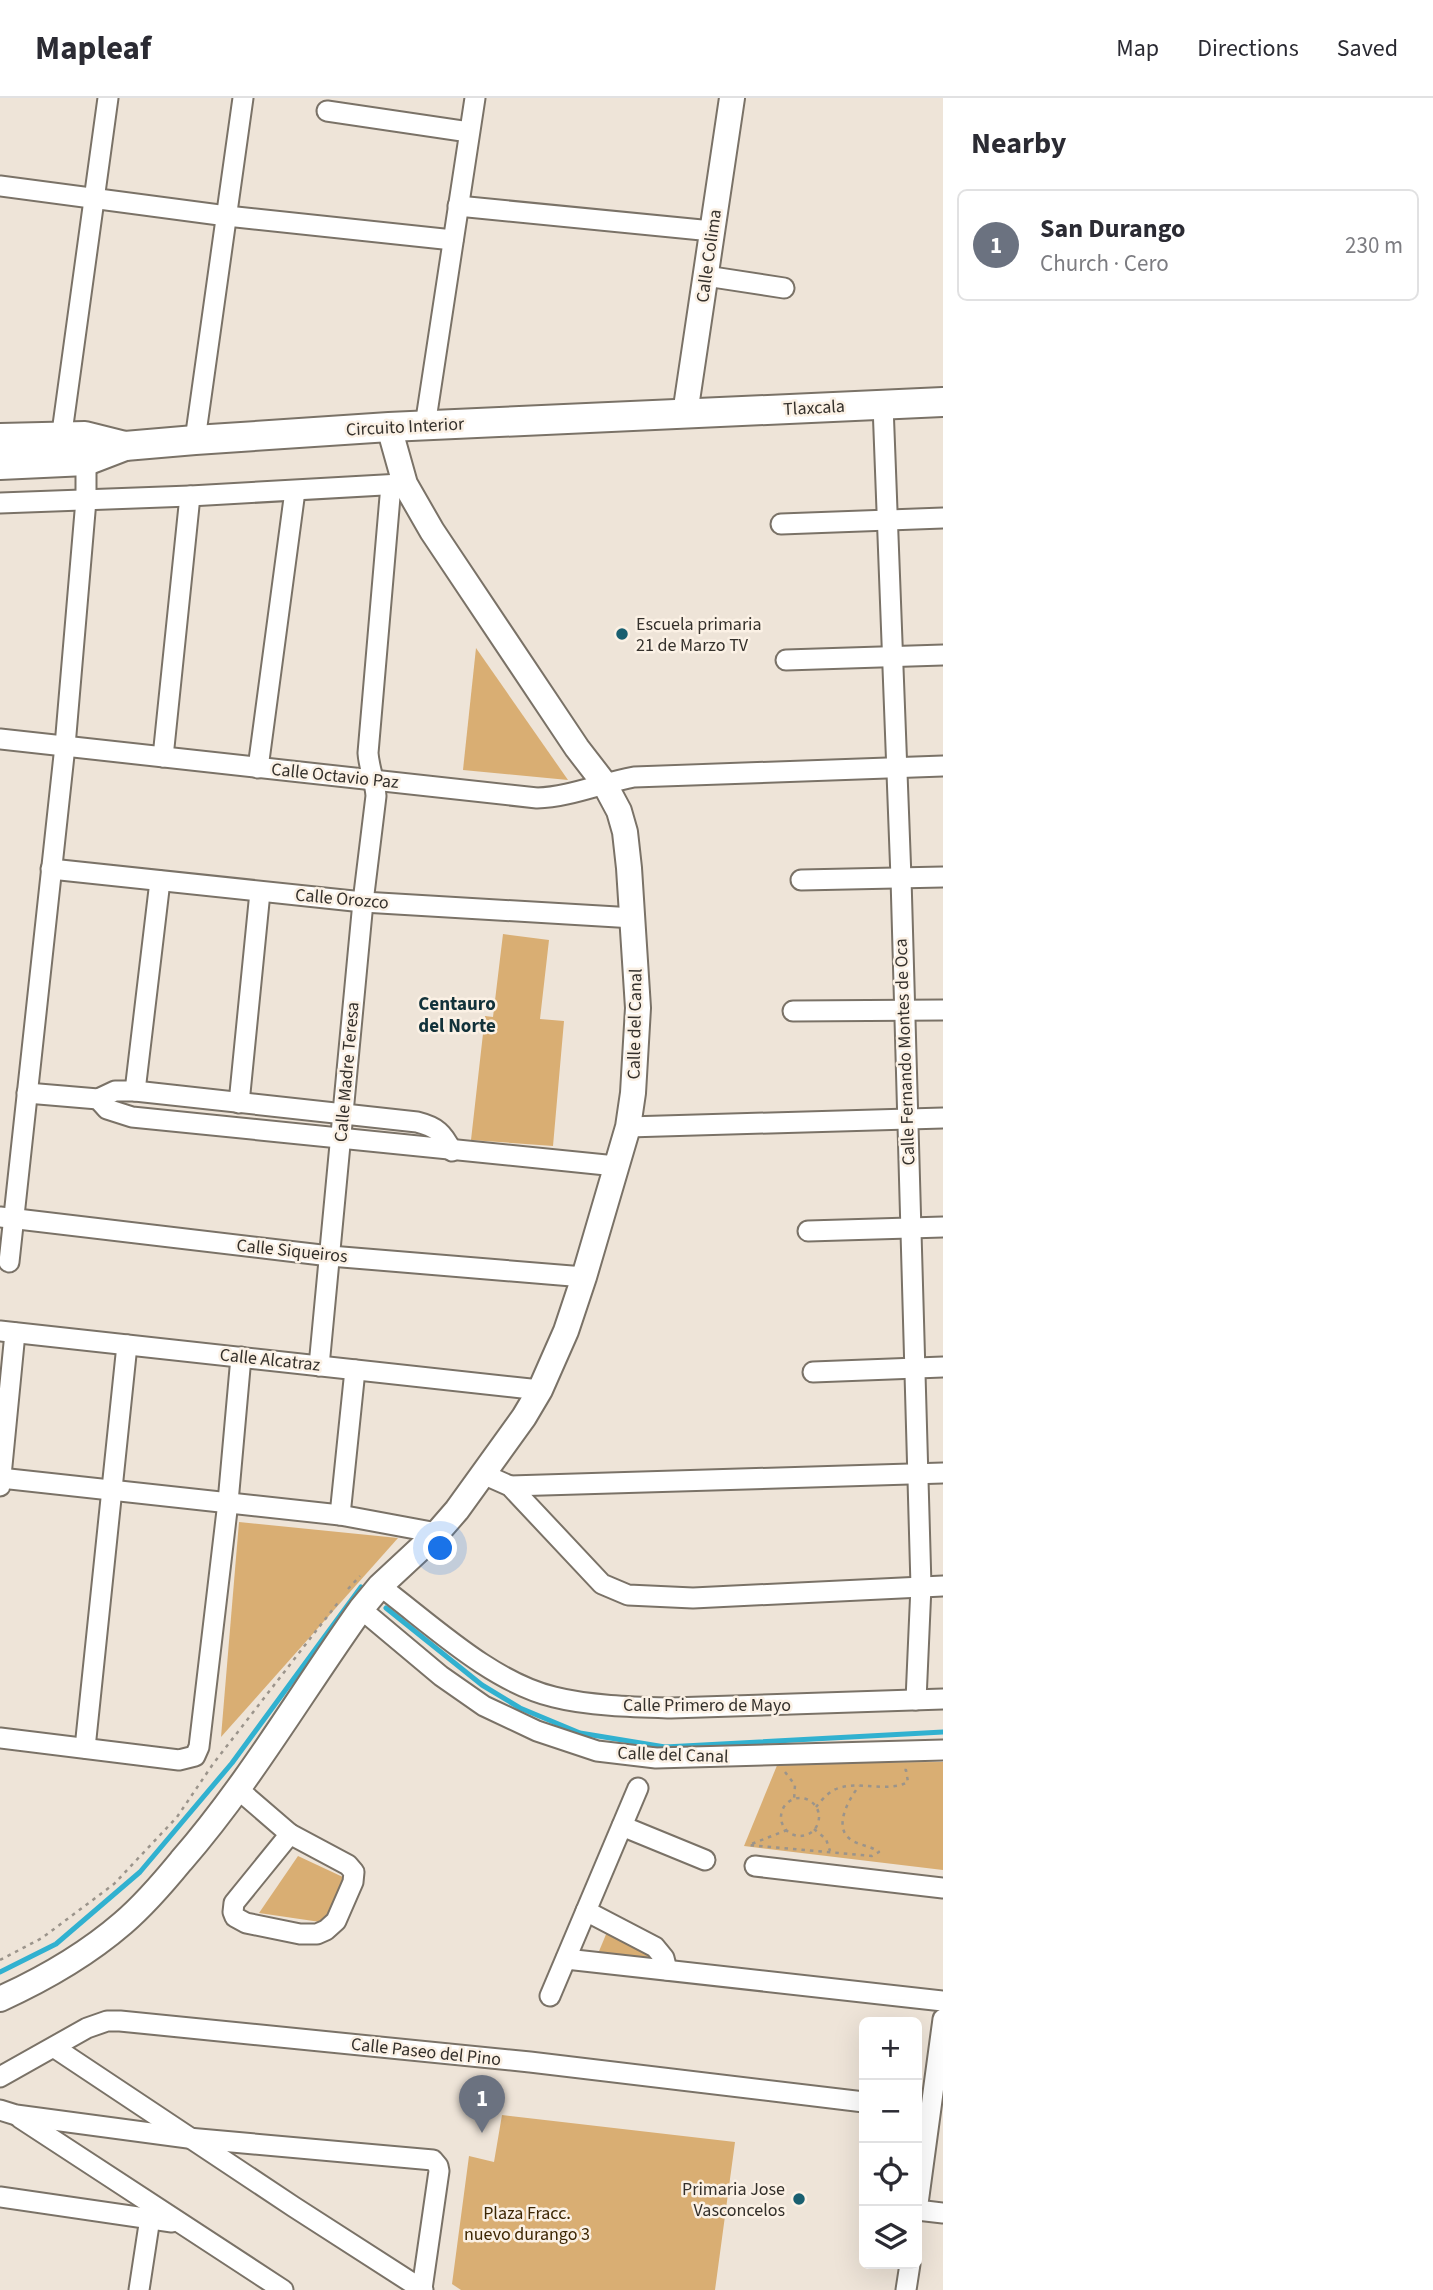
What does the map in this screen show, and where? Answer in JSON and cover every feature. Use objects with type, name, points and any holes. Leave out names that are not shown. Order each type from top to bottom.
[{"type":"main road","name":"Tlaxcala","points":[[685,414],[943,400]]},
{"type":"main road","name":"Circuito Interior","points":[[0,465],[73,449],[195,439],[685,414]]},
{"type":"main road","name":"Circuito Interior","points":[[0,439],[73,449]]},
{"type":"street","points":[[9,1262],[7,1218],[27,1093],[65,746],[86,500],[73,449],[95,196],[108,98]]},
{"type":"street","points":[[195,439],[243,98]]},
{"type":"street","points":[[425,426],[475,98]]},
{"type":"street","name":"Calle Colima","points":[[685,414],[732,98]]},
{"type":"street","points":[[327,111],[469,132]]},
{"type":"street","points":[[0,186],[95,196],[227,216],[453,240]]},
{"type":"street","points":[[458,206],[712,231]]},
{"type":"street","points":[[706,276],[785,288]]},
{"type":"street","name":"Calle Fernando Montes de Oca","points":[[883,405],[901,878],[921,1586],[916,1700]]},
{"type":"street","name":"Calle del Canal","points":[[0,1998],[53,1973],[123,1923],[146,1901],[239,1790],[361,1609],[380,1586],[437,1533],[483,1474],[540,1390],[566,1331],[628,1127],[638,1008],[634,918],[625,832],[619,811],[604,783],[577,748],[398,484],[389,427]]},
{"type":"street","points":[[0,503],[398,484]]},
{"type":"street","name":"Calle Madre Teresa","points":[[319,1366],[363,902],[376,796],[368,753],[398,484]]},
{"type":"street","points":[[258,768],[295,491]]},
{"type":"street","points":[[163,757],[190,496]]},
{"type":"street","points":[[781,524],[943,518]]},
{"type":"street","points":[[786,660],[943,654]]},
{"type":"street","name":"Calle Octavio Paz","points":[[0,739],[537,798],[568,795],[604,783],[634,777],[943,766]]},
{"type":"street","name":"Calle Orozco","points":[[51,869],[363,902],[634,918]]},
{"type":"street","points":[[801,880],[943,877]]},
{"type":"street","points":[[135,1091],[160,881]]},
{"type":"street","points":[[239,1102],[260,892]]},
{"type":"street","points":[[793,1011],[943,1010]]},
{"type":"street","points":[[27,1093],[98,1099],[115,1091],[135,1091],[433,1126],[443,1134],[452,1151]]},
{"type":"street","points":[[98,1099],[107,1109],[132,1117],[616,1166]]},
{"type":"street","points":[[628,1127],[943,1118]]},
{"type":"street","name":"Calle Siqueiros","points":[[7,1218],[330,1256],[584,1277]]},
{"type":"street","points":[[808,1231],[943,1227]]},
{"type":"street","points":[[0,1486],[7,1332]]},
{"type":"street","name":"Calle Alcatraz","points":[[7,1332],[540,1390]]},
{"type":"street","points":[[85,1748],[127,1345]]},
{"type":"street","points":[[0,1738],[180,1760],[195,1756],[199,1747],[228,1502],[241,1357]]},
{"type":"street","points":[[813,1372],[943,1367]]},
{"type":"street","points":[[340,1515],[355,1370]]},
{"type":"street","points":[[510,1486],[943,1473]]},
{"type":"street","points":[[483,1474],[510,1486],[602,1584],[628,1595],[693,1598],[943,1586]]},
{"type":"street","points":[[0,1478],[340,1515],[437,1533]]},
{"type":"street","name":"Calle Primero de Mayo","points":[[380,1586],[467,1653],[527,1688],[555,1698],[671,1708],[943,1699]]},
{"type":"street","name":"Calle del Canal","points":[[361,1609],[441,1676],[484,1706],[546,1735],[597,1751],[656,1758],[943,1750]]},
{"type":"street","points":[[550,1996],[638,1788]]},
{"type":"street","points":[[239,1790],[290,1834],[348,1865],[354,1872],[353,1882],[336,1921],[317,1934],[300,1934],[246,1923],[235,1917],[233,1912],[234,1903],[290,1834]]},
{"type":"street","points":[[622,1826],[705,1860]]},
{"type":"street","points":[[755,1866],[943,1888]]},
{"type":"street","points":[[586,1911],[655,1947],[664,1958],[667,1970]]},
{"type":"street","points":[[566,1959],[943,2001]]},
{"type":"street","points":[[918,2206],[943,2019]]},
{"type":"street","name":"Calle Paseo del Pino","points":[[0,2077],[98,2023],[120,2021],[530,2062],[859,2101]]},
{"type":"street","points":[[8,2113],[188,2138],[428,2159],[436,2164],[439,2171],[423,2290],[188,2138],[55,2048]]},
{"type":"street","points":[[8,2113],[283,2290]]},
{"type":"street","points":[[0,2197],[179,2223]]},
{"type":"street","points":[[922,2211],[943,2213]]},
{"type":"street","points":[[139,2290],[150,2218]]},
{"type":"street","points":[[906,2290],[909,2269]]},
{"type":"path","points":[[794,1800],[795,1785],[782,1769],[796,1769]]},
{"type":"path","points":[[816,1807],[832,1791],[859,1786],[897,1788],[908,1782],[906,1770],[892,1770]]},
{"type":"path","points":[[787,1830],[749,1845],[872,1856],[879,1852],[852,1841],[842,1821],[846,1802],[859,1786]]},
{"type":"path","points":[[794,1800],[806,1800],[816,1807],[819,1818],[814,1829],[803,1836],[797,1836],[787,1830],[781,1818],[785,1806],[794,1800]]},
{"type":"path","points":[[814,1829],[826,1839],[830,1852]]},
{"type":"green space","points":[[476,648],[568,780],[463,770]]},
{"type":"green space","points":[[503,934],[549,940],[540,1019],[564,1021],[553,1146],[471,1140],[485,1016],[493,1017]]},
{"type":"green space","points":[[239,1522],[398,1538],[221,1737]]},
{"type":"green space","points":[[943,1762],[943,1870],[744,1846],[778,1763]]},
{"type":"green space","points":[[298,1856],[345,1878],[327,1923],[259,1913]]},
{"type":"green space","points":[[607,1932],[654,1954],[655,1961],[597,1956]]},
{"type":"green space","name":"Plaza Fracc. nuevo durango 3","points":[[502,2115],[735,2142],[715,2290],[461,2290],[452,2284],[469,2156],[494,2162]]},
{"type":"waterway","points":[[0,1972],[56,1944],[140,1872],[232,1763],[361,1587]]},
{"type":"waterway","points":[[386,1608],[482,1685],[520,1708],[580,1733],[665,1747],[943,1732]]},
{"type":"place","name":"Escuela primaria 21 de Marzo TV","points":[[622,634]]},
{"type":"place","name":"San Durango","points":[[482,2133]]},
{"type":"place","name":"Primaria Jose Vasconcelos","points":[[799,2199]]},
{"type":"district","name":"Centauro del Norte","points":[[457,1015]]}]
